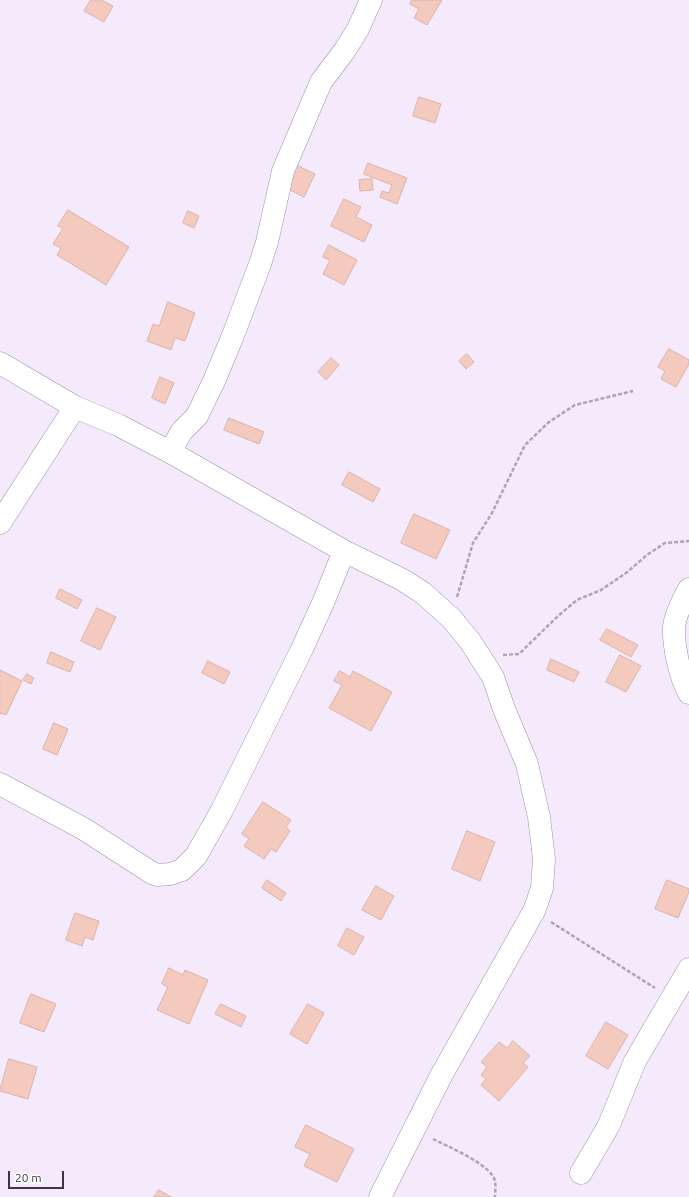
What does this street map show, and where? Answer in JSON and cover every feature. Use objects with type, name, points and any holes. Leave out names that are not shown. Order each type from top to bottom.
[{"type":"street","points":[[170,452],[182,431],[197,416],[232,338],[260,264],[283,171],[321,82],[345,50],[358,29],[371,0]]},
{"type":"street","points":[[0,363],[75,407],[118,425],[170,452],[344,551],[403,580],[423,593],[451,618],[470,641],[493,678],[527,764],[539,817],[544,859],[542,888],[534,911],[442,1074],[380,1197]]},
{"type":"street","points":[[0,523],[75,407]]},
{"type":"street","points":[[0,784],[84,829],[152,873],[158,875],[170,874],[182,870],[196,856],[222,810],[324,603],[344,551]]},
{"type":"street","points":[[689,589],[674,625],[676,652],[689,693]]},
{"type":"street","points":[[581,1173],[609,1125],[635,1061],[689,969]]},
{"type":"path","points":[[451,618],[473,543],[492,513],[525,445],[549,422],[575,405],[633,391]]},
{"type":"path","points":[[480,657],[519,654],[558,616],[577,600],[601,590],[665,543],[689,541]]},
{"type":"path","points":[[534,911],[672,999]]},
{"type":"path","points":[[414,1129],[472,1158],[495,1180],[495,1197]]},
{"type":"building","points":[[91,0],[101,0],[113,6],[104,22],[84,11]]},
{"type":"building","points":[[412,0],[442,0],[427,25],[414,18],[419,9],[410,4]]},
{"type":"building","points":[[419,97],[441,104],[435,123],[413,116]]},
{"type":"building","points":[[368,163],[407,178],[397,204],[380,197],[382,191],[389,193],[392,185],[364,174]]},
{"type":"building","points":[[294,164],[315,174],[304,197],[282,186]]},
{"type":"building","points":[[372,179],[373,190],[360,191],[359,180]]},
{"type":"building","points":[[344,199],[361,207],[356,217],[372,225],[364,242],[331,226]]},
{"type":"building","points":[[68,210],[129,247],[106,285],[57,255],[61,248],[53,244],[63,228],[58,226]]},
{"type":"building","points":[[188,211],[199,216],[194,228],[183,223]]},
{"type":"building","points":[[329,245],[357,260],[344,285],[323,274],[330,260],[323,257]]},
{"type":"building","points":[[168,302],[195,313],[185,341],[175,338],[171,350],[147,341],[153,324],[159,326]]},
{"type":"building","points":[[669,349],[689,360],[689,364],[676,387],[661,379],[665,371],[658,367]]},
{"type":"building","points":[[467,354],[474,362],[466,369],[459,361]]},
{"type":"building","points":[[331,358],[339,365],[326,380],[318,372]]},
{"type":"building","points":[[160,377],[174,383],[165,404],[152,398]]},
{"type":"building","points":[[229,418],[264,432],[259,444],[224,430]]},
{"type":"building","points":[[349,472],[380,489],[373,502],[342,485]]},
{"type":"building","points":[[414,514],[450,530],[436,559],[401,543]]},
{"type":"building","points":[[60,589],[82,600],[77,609],[56,598]]},
{"type":"building","points":[[97,608],[116,617],[100,650],[81,641]]},
{"type":"building","points":[[607,629],[638,645],[631,657],[600,640]]},
{"type":"building","points":[[51,652],[74,662],[70,672],[47,663]]},
{"type":"building","points":[[620,655],[641,666],[626,692],[606,682]]},
{"type":"building","points":[[551,659],[579,672],[574,682],[547,670]]},
{"type":"building","points":[[208,661],[230,672],[224,684],[202,673]]},
{"type":"building","points":[[0,670],[22,681],[6,715],[0,714]]},
{"type":"building","points":[[340,671],[350,677],[353,671],[392,692],[371,731],[329,708],[342,685],[334,681]]},
{"type":"building","points":[[27,674],[34,678],[31,684],[23,680]]},
{"type":"building","points":[[54,723],[68,729],[57,755],[43,749]]},
{"type":"building","points":[[263,802],[291,820],[286,827],[290,831],[276,852],[271,849],[264,859],[244,846],[249,839],[242,834]]},
{"type":"building","points":[[467,831],[495,842],[480,881],[452,869]]},
{"type":"building","points":[[267,880],[286,893],[281,901],[262,888]]},
{"type":"building","points":[[667,880],[689,889],[678,918],[655,909]]},
{"type":"building","points":[[376,886],[394,896],[381,920],[362,910]]},
{"type":"building","points":[[75,913],[99,921],[93,940],[85,937],[82,946],[66,940]]},
{"type":"building","points":[[347,928],[364,937],[354,955],[338,946]]},
{"type":"building","points":[[169,968],[183,975],[185,970],[208,980],[189,1024],[157,1010],[168,987],[162,984]]},
{"type":"building","points":[[31,994],[56,1004],[44,1032],[20,1023]]},
{"type":"building","points":[[221,1004],[246,1016],[241,1027],[215,1014]]},
{"type":"building","points":[[308,1004],[324,1013],[307,1044],[290,1034]]},
{"type":"building","points":[[606,1022],[628,1035],[608,1069],[586,1056]]},
{"type":"building","points":[[513,1041],[530,1056],[523,1063],[528,1067],[499,1101],[481,1085],[486,1079],[481,1075],[487,1067],[481,1062],[499,1042],[507,1048]]},
{"type":"building","points":[[9,1059],[37,1067],[28,1099],[0,1091]]},
{"type":"building","points":[[306,1125],[354,1149],[337,1182],[304,1166],[310,1154],[295,1147]]},
{"type":"building","points":[[159,1190],[171,1197],[154,1197]]}]
